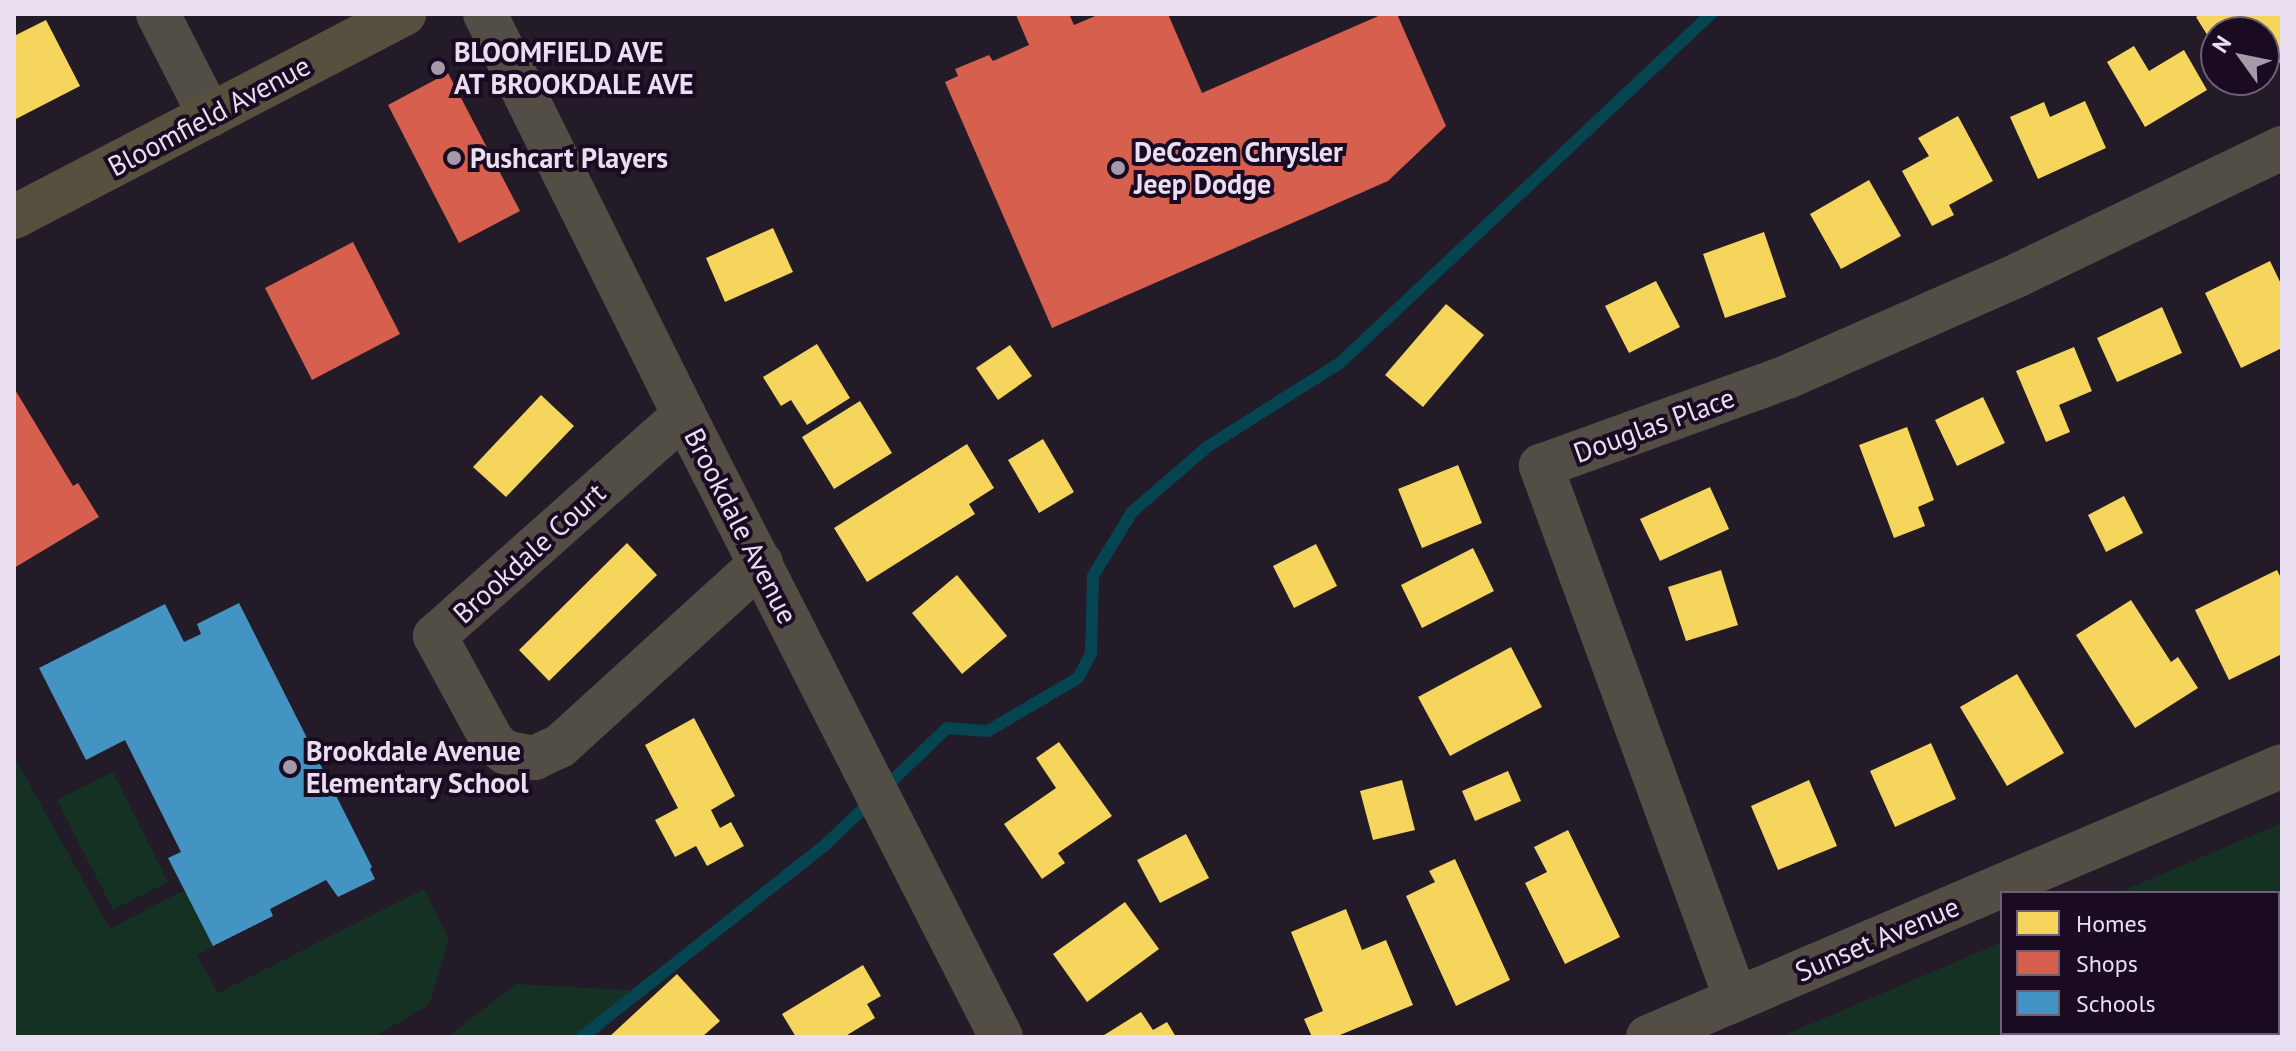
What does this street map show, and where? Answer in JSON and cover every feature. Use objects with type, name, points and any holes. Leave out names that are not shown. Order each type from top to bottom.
[{"type":"main road","name":"Bloomfield Avenue","points":[[14,217],[404,14]]},
{"type":"street","points":[[158,14],[210,116]]},
{"type":"street","name":"Brookdale Avenue","points":[[485,14],[684,415],[1001,1037]]},
{"type":"street","name":"Douglas Place","points":[[1736,999],[1541,466],[1787,377],[2020,274],[2282,148]]},
{"type":"street","name":"Brookdale Court","points":[[684,415],[435,636],[493,742],[505,752],[534,758],[560,746],[761,563]]},
{"type":"street","name":"Sunset Avenue","points":[[1648,1037],[2282,766]]},
{"type":"green space","points":[[14,756],[110,929],[184,890],[213,946],[197,955],[218,993],[424,889],[449,939],[429,1005],[374,1037],[14,1037]]},
{"type":"green space","points":[[113,772],[168,882],[113,910],[57,800]]},
{"type":"green space","points":[[2282,823],[2282,1037],[1780,1037],[2000,943],[2000,1035],[2280,1035],[2280,891],[2123,891]]},
{"type":"green space","points":[[516,984],[642,991],[595,1037],[447,1037]]},
{"type":"building: Homes","points":[[2201,14],[2282,14],[2282,61],[2280,62],[2280,16],[2200,16],[2200,23],[2196,17]]},
{"type":"building: Homes","points":[[46,20],[80,86],[14,120],[14,36]]},
{"type":"building: Homes","points":[[2134,46],[2149,71],[2184,50],[2200,78],[2200,94],[2145,127],[2107,62]]},
{"type":"building: Homes","points":[[2085,101],[2106,148],[2038,179],[2010,117],[2044,102],[2050,117]]},
{"type":"building: Homes","points":[[1958,116],[1993,181],[1949,205],[1954,215],[1932,226],[1902,171],[1929,156],[1918,138]]},
{"type":"building: Homes","points":[[1869,180],[1901,236],[1841,269],[1810,214]]},
{"type":"building: Homes","points":[[773,228],[793,272],[725,302],[706,258]]},
{"type":"building: Homes","points":[[1764,232],[1786,297],[1725,318],[1703,254]]},
{"type":"building: Homes","points":[[2270,261],[2282,286],[2282,348],[2241,368],[2205,293]]},
{"type":"building: Homes","points":[[1656,281],[1680,327],[1629,353],[1605,306]]},
{"type":"building: Homes","points":[[1446,304],[1484,335],[1423,407],[1385,375]]},
{"type":"building: Homes","points":[[2162,307],[2182,353],[2117,382],[2097,338]]},
{"type":"building: Homes","points":[[817,344],[850,398],[807,425],[791,400],[781,406],[763,377]]},
{"type":"building: Homes","points":[[1010,345],[1032,376],[998,400],[976,368]]},
{"type":"building: Homes","points":[[2074,347],[2092,391],[2059,405],[2070,432],[2046,442],[2016,371]]},
{"type":"building: Homes","points":[[541,395],[574,426],[506,497],[473,467]]},
{"type":"building: Homes","points":[[1983,397],[2005,443],[1957,466],[1935,420]]},
{"type":"building: Homes","points":[[860,401],[892,453],[834,489],[802,437]]},
{"type":"building: Homes","points":[[1907,427],[1934,500],[1918,507],[1925,526],[1894,538],[1859,445]]},
{"type":"building: Homes","points":[[1043,439],[1074,492],[1039,513],[1008,460]]},
{"type":"building: Homes","points":[[967,444],[994,488],[969,504],[975,514],[867,582],[834,528]]},
{"type":"building: Homes","points":[[1458,465],[1482,523],[1422,548],[1398,489]]},
{"type":"building: Homes","points":[[1710,487],[1729,529],[1660,561],[1640,519]]},
{"type":"building: Homes","points":[[2124,496],[2143,533],[2106,552],[2088,515]]},
{"type":"building: Homes","points":[[627,543],[657,575],[549,681],[519,650]]},
{"type":"building: Homes","points":[[1316,544],[1337,586],[1294,608],[1273,566]]},
{"type":"building: Homes","points":[[1473,548],[1494,591],[1422,628],[1401,585]]},
{"type":"building: Homes","points":[[1721,570],[1738,625],[1686,641],[1668,587]]},
{"type":"building: Homes","points":[[2277,570],[2282,580],[2282,654],[2229,680],[2195,610]]},
{"type":"building: Homes","points":[[957,575],[1007,636],[962,674],[912,613]]},
{"type":"building: Homes","points":[[2131,600],[2171,662],[2178,657],[2198,688],[2135,728],[2076,635]]},
{"type":"building: Homes","points":[[1511,647],[1542,707],[1450,756],[1418,697]]},
{"type":"building: Homes","points":[[2017,674],[2064,753],[2007,786],[1960,707]]},
{"type":"building: Homes","points":[[694,718],[735,796],[711,810],[720,828],[731,822],[744,846],[707,866],[696,846],[675,857],[655,820],[678,808],[645,745]]},
{"type":"building: Homes","points":[[1059,742],[1112,816],[1058,853],[1065,863],[1042,879],[1004,824],[1056,788],[1036,758]]},
{"type":"building: Homes","points":[[1931,743],[1956,799],[1895,827],[1870,771]]},
{"type":"building: Homes","points":[[1508,771],[1521,801],[1475,821],[1462,791]]},
{"type":"building: Homes","points":[[1402,780],[1415,830],[1373,840],[1360,791]]},
{"type":"building: Homes","points":[[1809,780],[1837,846],[1778,870],[1751,806]]},
{"type":"building: Homes","points":[[1568,830],[1620,937],[1565,964],[1525,883],[1547,872],[1534,847]]},
{"type":"building: Homes","points":[[1186,834],[1209,878],[1160,903],[1137,860]]},
{"type":"building: Homes","points":[[1455,859],[1510,980],[1456,1006],[1406,896],[1435,882],[1429,871]]},
{"type":"building: Homes","points":[[1125,902],[1159,949],[1087,1002],[1053,954]]},
{"type":"building: Homes","points":[[1346,909],[1362,950],[1386,940],[1413,1005],[1335,1037],[1312,1037],[1304,1019],[1323,1011],[1291,932]]},
{"type":"building: Homes","points":[[863,965],[881,996],[867,1004],[875,1018],[844,1037],[796,1037],[782,1014]]},
{"type":"building: Homes","points":[[677,974],[720,1021],[702,1037],[609,1037]]},
{"type":"building: Homes","points":[[1141,1012],[1153,1030],[1167,1022],[1176,1037],[1101,1037]]},
{"type":"building: Shops","points":[[1069,14],[1074,25],[1100,14],[1168,14],[1202,93],[1383,14],[1397,14],[1446,126],[1388,181],[1052,328],[945,82],[958,76],[955,69],[989,55],[993,61],[1029,45],[1016,15]]},
{"type":"building: Shops","name":"Pushcart Players","points":[[448,73],[520,211],[459,243],[388,105]]},
{"type":"building: Shops","points":[[353,242],[400,334],[312,380],[265,288]]},
{"type":"building: Shops","points":[[14,388],[73,486],[78,483],[99,517],[14,568]]},
{"type":"building: Schools","name":"Brookdale Avenue Elementary School","points":[[239,603],[372,867],[370,869],[375,879],[338,897],[326,880],[270,909],[273,916],[213,946],[168,858],[181,852],[125,740],[86,760],[39,668],[165,604],[184,642],[201,634],[197,624]]},
{"type":"waterway","points":[[582,1037],[823,847],[947,728],[988,731],[1078,678],[1091,654],[1093,576],[1132,512],[1207,447],[1340,363],[1711,14]]},
{"type":"place","name":"BLOOMFIELD AVE AT BROOKDALE AVE","points":[[438,68]]},
{"type":"place","name":"Pushcart Players","points":[[454,158]]},
{"type":"place","name":"DeCozen Chrysler Jeep Dodge","points":[[1118,168]]},
{"type":"place","name":"Brookdale Avenue Elementary School","points":[[290,767]]}]
